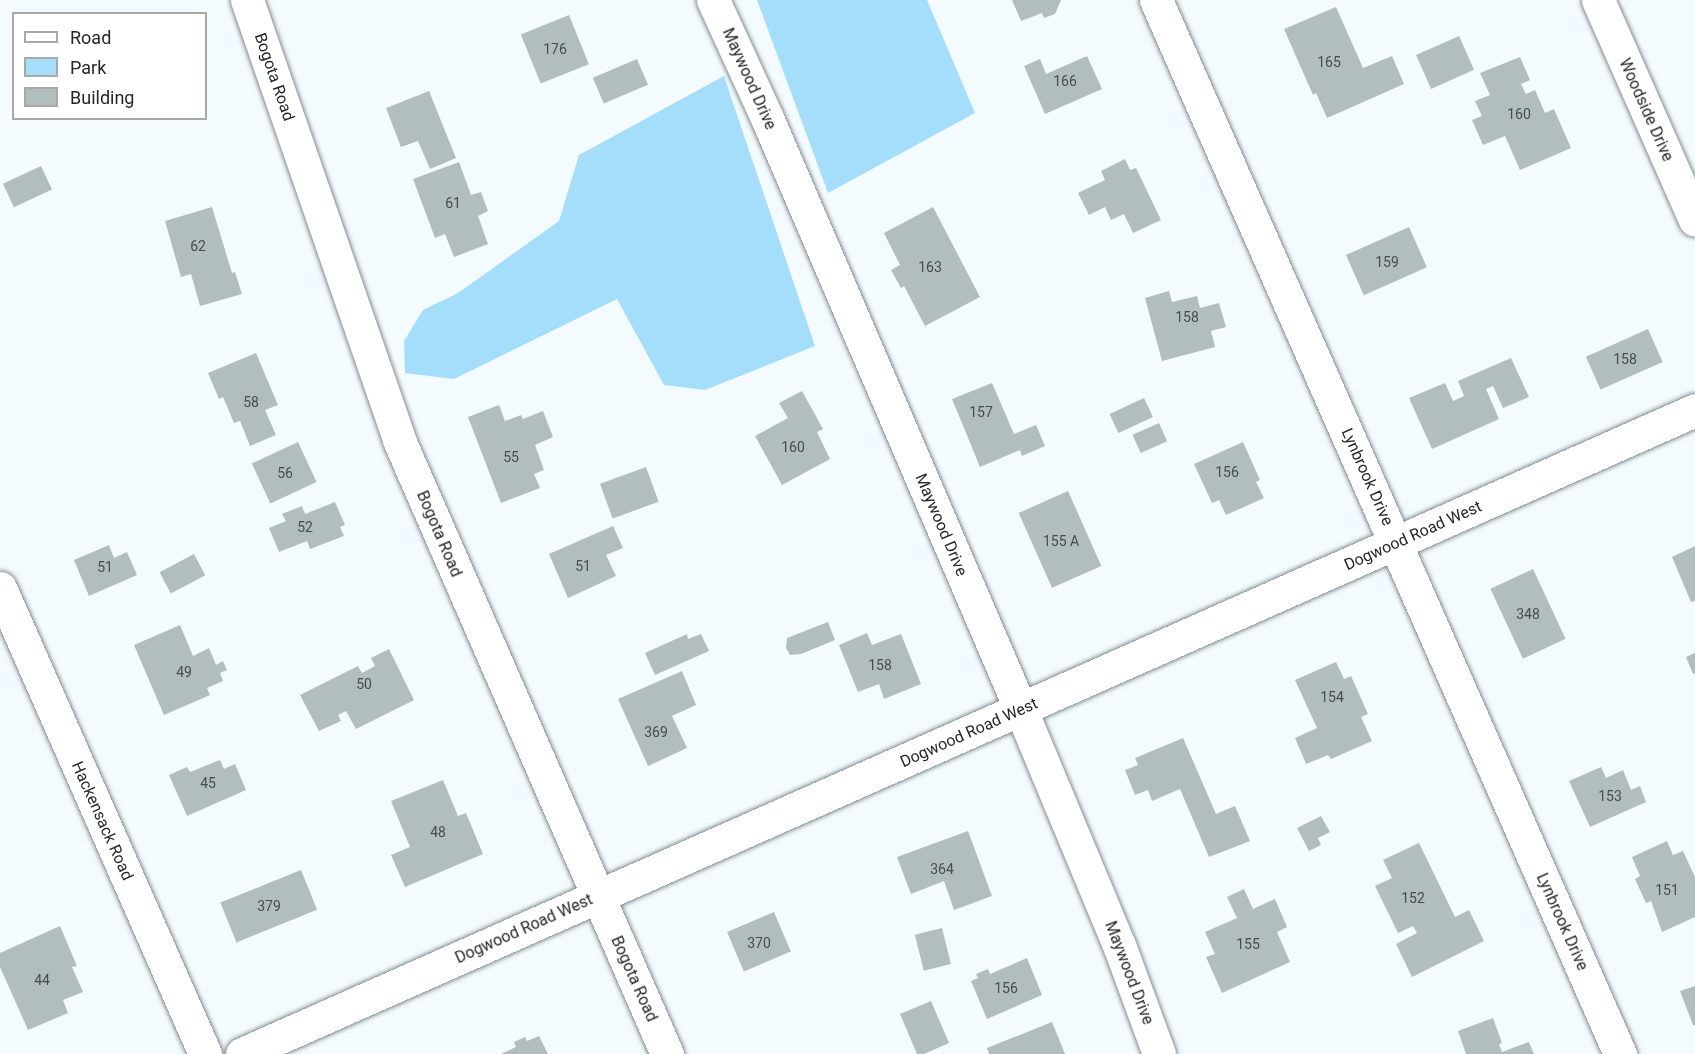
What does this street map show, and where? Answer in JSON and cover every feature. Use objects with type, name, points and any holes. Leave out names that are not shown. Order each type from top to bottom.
[{"type":"street","name":"Bogota Road","points":[[247,0],[399,440],[667,1054]]},
{"type":"street","name":"Maywood Drive","points":[[713,0],[767,118],[1021,710],[1119,945],[1159,1054]]},
{"type":"street","name":"Lynbrook Drive","points":[[1156,0],[1620,1054]]},
{"type":"street","name":"Woodside Drive","points":[[1598,0],[1695,220]]},
{"type":"street","name":"Dogwood Road West","points":[[242,1054],[1695,410]]},
{"type":"street","name":"Hackensack Road","points":[[0,588],[205,1054]]},
{"type":"green space","points":[[757,0],[927,0],[975,113],[828,193]]},
{"type":"green space","points":[[724,76],[815,346],[705,390],[664,385],[617,299],[454,379],[405,373],[404,341],[423,310],[458,293],[559,221],[579,155]]},
{"type":"building","points":[[1012,0],[1061,0],[1055,14],[1044,18],[1042,13],[1021,21]]},
{"type":"building","points":[[1336,7],[1363,68],[1392,56],[1404,84],[1327,118],[1316,93],[1313,95],[1284,29]]},
{"type":"building","points":[[569,15],[589,64],[541,84],[521,34]]},
{"type":"building","points":[[1459,36],[1474,70],[1431,89],[1416,55]]},
{"type":"building","points":[[1087,56],[1102,89],[1045,114],[1024,66],[1040,59],[1046,74]]},
{"type":"building","points":[[1520,57],[1530,80],[1521,84],[1526,94],[1535,90],[1545,113],[1554,109],[1571,148],[1520,170],[1505,136],[1483,145],[1472,120],[1482,116],[1475,101],[1490,95],[1480,73]]},
{"type":"building","points":[[637,59],[648,85],[604,104],[593,78]]},
{"type":"building","points":[[429,91],[456,158],[430,169],[418,141],[401,147],[386,108]]},
{"type":"building","points":[[1125,159],[1130,170],[1136,168],[1161,220],[1133,233],[1124,214],[1111,220],[1105,207],[1089,215],[1078,193],[1105,180],[1101,171]]},
{"type":"building","points":[[459,162],[471,195],[481,192],[488,211],[478,216],[488,244],[454,257],[445,234],[435,238],[413,179]]},
{"type":"building","points":[[41,166],[52,190],[14,207],[3,184]]},
{"type":"building","points":[[212,207],[232,273],[235,272],[242,294],[200,306],[191,274],[181,277],[165,221]]},
{"type":"building","points":[[933,207],[980,297],[925,326],[904,286],[901,288],[891,270],[900,265],[884,233]]},
{"type":"building","points":[[1409,227],[1427,267],[1364,295],[1346,255]]},
{"type":"building","points":[[1169,291],[1172,302],[1197,296],[1200,308],[1219,303],[1226,327],[1211,331],[1215,347],[1162,361],[1145,298]]},
{"type":"building","points":[[1648,329],[1663,362],[1601,390],[1586,357]]},
{"type":"building","points":[[256,353],[278,405],[265,410],[276,435],[250,446],[240,421],[234,423],[223,397],[219,399],[208,373]]},
{"type":"building","points":[[1511,358],[1529,397],[1503,408],[1493,386],[1486,389],[1499,419],[1432,449],[1409,398],[1445,383],[1453,401],[1464,396],[1458,381]]},
{"type":"building","points":[[992,383],[1014,434],[1036,425],[1045,446],[1022,456],[1020,450],[980,467],[952,399]]},
{"type":"building","points":[[802,391],[823,429],[817,432],[830,459],[782,485],[755,436],[788,418],[779,403]]},
{"type":"building","points":[[1144,398],[1153,417],[1118,433],[1110,414]]},
{"type":"building","points":[[499,405],[505,421],[521,415],[523,419],[543,411],[553,437],[535,445],[544,470],[534,474],[540,488],[501,503],[468,417]]},
{"type":"building","points":[[1159,423],[1167,441],[1141,453],[1133,435]]},
{"type":"building","points":[[298,442],[317,482],[270,503],[252,464]]},
{"type":"building","points":[[1243,442],[1260,480],[1256,482],[1264,498],[1226,515],[1219,500],[1212,503],[1194,464]]},
{"type":"building","points":[[646,467],[659,502],[613,519],[600,484]]},
{"type":"building","points":[[1068,491],[1101,566],[1052,588],[1019,513]]},
{"type":"building","points":[[335,502],[345,525],[340,527],[344,536],[310,549],[307,541],[279,552],[269,528],[286,521],[282,514],[302,506],[305,514]]},
{"type":"building","points":[[613,526],[623,548],[606,555],[616,576],[568,598],[549,554]]},
{"type":"building","points":[[109,545],[114,558],[127,552],[137,575],[89,596],[74,560]]},
{"type":"building","points":[[1695,546],[1695,601],[1691,602],[1672,557]]},
{"type":"building","points":[[194,554],[205,575],[171,594],[160,572]]},
{"type":"building","points":[[1533,569],[1566,639],[1523,659],[1490,589]]},
{"type":"building","points":[[828,622],[835,640],[801,654],[790,655],[786,648],[787,638]]},
{"type":"building","points":[[180,625],[193,656],[209,648],[216,665],[223,661],[227,670],[220,673],[223,681],[207,688],[210,695],[164,715],[134,645]]},
{"type":"building","points":[[867,633],[872,645],[901,634],[921,684],[884,699],[879,684],[858,692],[839,645]]},
{"type":"building","points":[[687,634],[688,639],[701,634],[709,651],[655,675],[645,653]]},
{"type":"building","points":[[389,649],[414,700],[356,729],[346,711],[338,715],[341,721],[319,731],[300,695],[358,666],[362,673],[375,666],[371,658]]},
{"type":"building","points":[[1695,653],[1695,673],[1693,674],[1686,657]]},
{"type":"building","points":[[1336,662],[1344,679],[1351,676],[1368,714],[1361,717],[1372,741],[1331,759],[1328,755],[1306,764],[1295,738],[1317,728],[1295,680]]},
{"type":"building","points":[[682,671],[696,705],[672,716],[687,748],[648,766],[618,699]]},
{"type":"building","points":[[1183,738],[1216,814],[1235,806],[1250,841],[1209,857],[1180,789],[1152,801],[1148,790],[1135,795],[1125,770],[1138,765],[1135,758]]},
{"type":"building","points":[[220,760],[224,769],[235,764],[246,790],[187,816],[169,775],[187,767],[190,772]]},
{"type":"building","points":[[1601,767],[1606,778],[1623,770],[1631,790],[1640,786],[1646,802],[1590,827],[1569,781]]},
{"type":"building","points":[[443,780],[458,816],[466,813],[483,854],[405,887],[391,855],[410,847],[391,801]]},
{"type":"building","points":[[1321,816],[1330,832],[1318,838],[1321,845],[1309,851],[1297,828]]},
{"type":"building","points":[[968,831],[992,896],[954,910],[944,881],[911,894],[897,857]]},
{"type":"building","points":[[1667,841],[1673,855],[1683,851],[1695,877],[1695,917],[1662,932],[1651,901],[1646,903],[1635,879],[1640,876],[1632,857]]},
{"type":"building","points":[[1419,843],[1455,917],[1469,910],[1484,941],[1412,977],[1396,944],[1417,933],[1413,926],[1398,933],[1375,886],[1392,878],[1383,860]]},
{"type":"building","points":[[301,870],[317,910],[236,942],[220,903]]},
{"type":"building","points":[[1244,889],[1253,909],[1275,899],[1287,927],[1277,932],[1290,962],[1222,993],[1206,957],[1215,954],[1205,932],[1237,918],[1227,897]]},
{"type":"building","points":[[774,912],[791,952],[744,972],[727,932]]},
{"type":"building","points":[[60,926],[77,966],[72,967],[83,992],[63,1000],[68,1013],[28,1030],[0,967],[0,953]]},
{"type":"building","points":[[942,928],[951,964],[924,971],[915,935]]},
{"type":"building","points":[[1027,958],[1042,995],[987,1019],[971,981],[978,978],[976,974],[988,969],[990,974]]},
{"type":"building","points":[[1695,986],[1695,1025],[1693,1025],[1680,991]]},
{"type":"building","points":[[931,1001],[949,1043],[924,1054],[917,1054],[900,1014]]},
{"type":"building","points":[[1493,1018],[1502,1043],[1499,1044],[1502,1052],[1529,1042],[1534,1054],[1466,1054],[1458,1031]]},
{"type":"building","points":[[1052,1022],[1065,1054],[989,1054],[987,1048]]},
{"type":"building","points":[[539,1036],[548,1054],[501,1054],[516,1047],[514,1042],[525,1037],[527,1041]]}]
